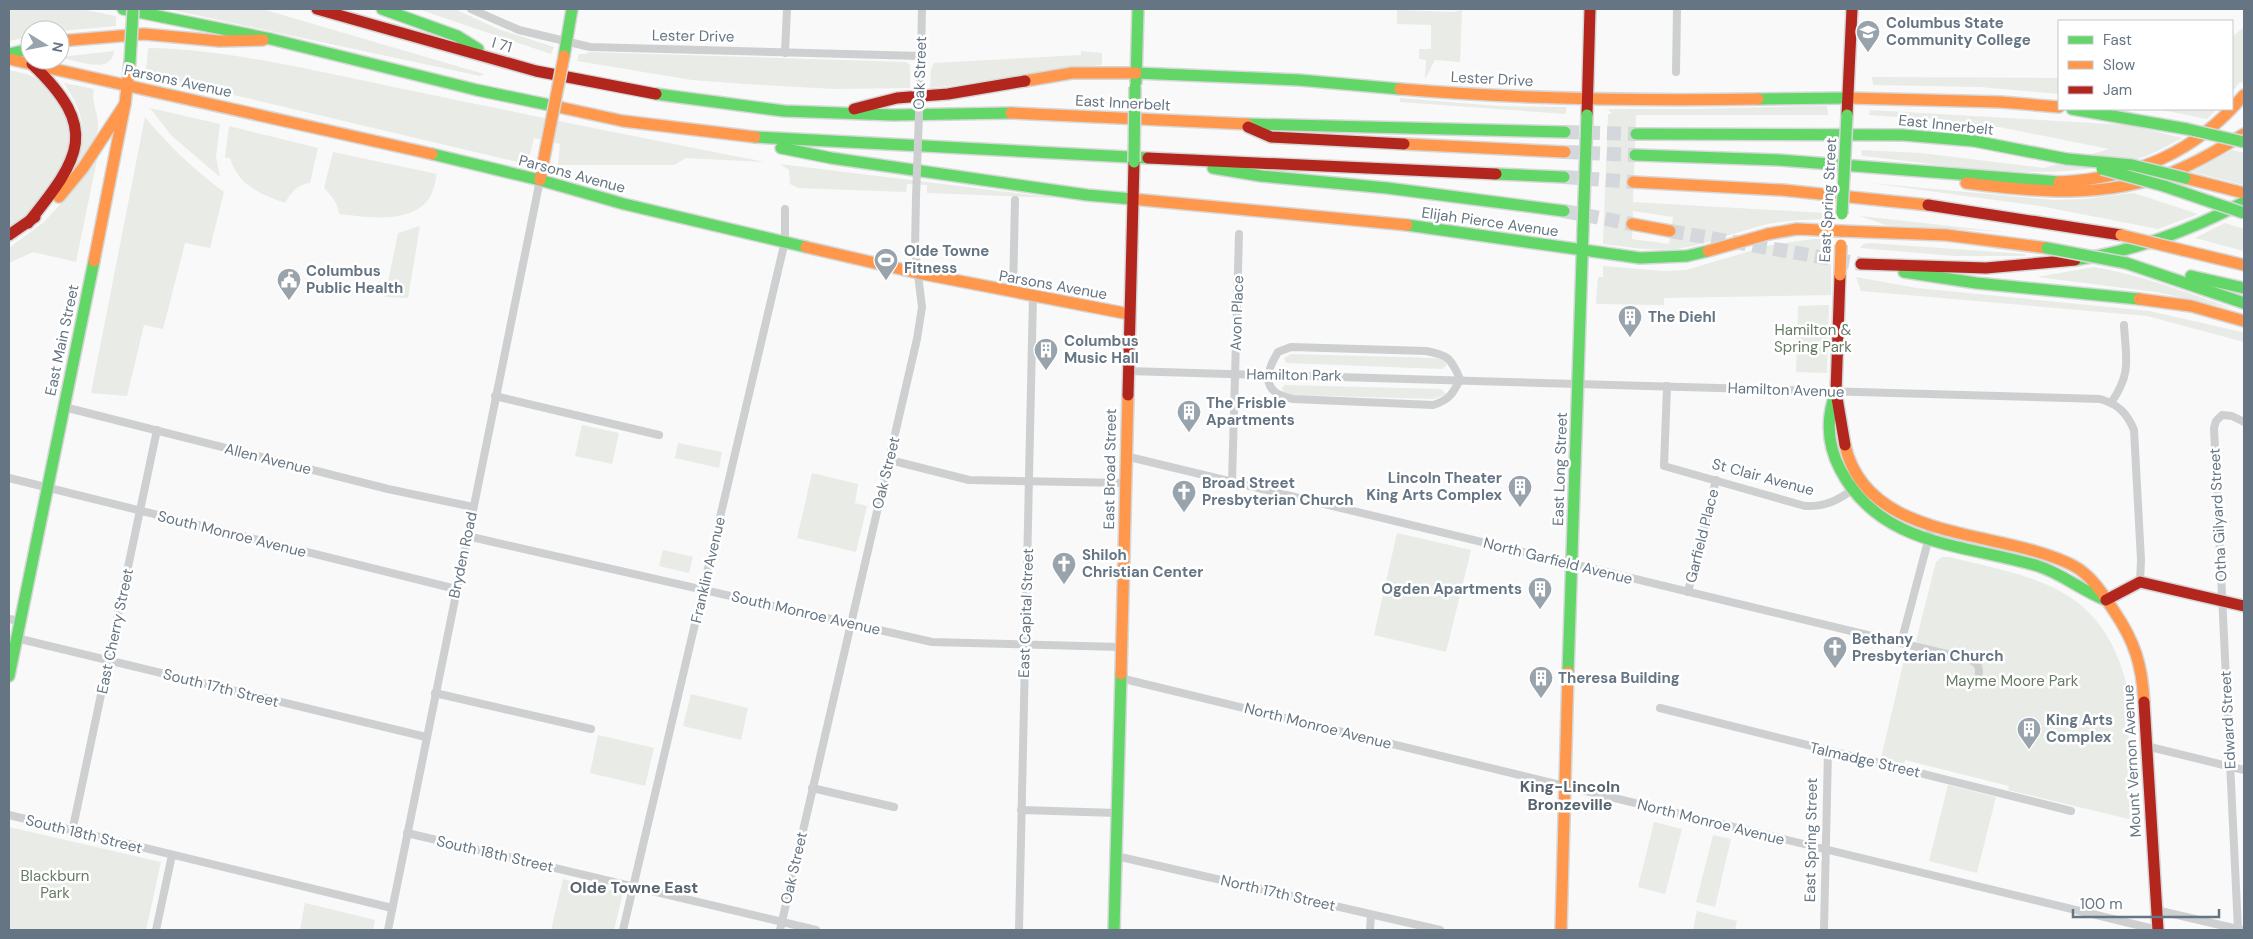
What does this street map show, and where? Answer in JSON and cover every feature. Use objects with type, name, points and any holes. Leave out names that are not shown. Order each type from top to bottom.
[{"type":"main road","points":[[123,9],[271,39],[507,97],[624,121],[712,133],[776,140],[1348,169],[1564,177]]},
{"type":"main road","name":"East Main Street","points":[[9,676],[16,638],[14,620],[48,486],[125,104],[133,9]]},
{"type":"main road","name":"I 71","points":[[317,9],[582,81],[680,98]]},
{"type":"main road","points":[[382,9],[457,36],[489,56]]},
{"type":"main road","points":[[540,180],[572,9]]},
{"type":"main road","name":"East Broad Street","points":[[1114,930],[1124,483],[1138,9]]},
{"type":"main road","name":"East Long Street","points":[[1561,930],[1571,564],[1590,9]]},
{"type":"main road","name":"East Spring Street","points":[[1836,392],[1841,231],[1852,9]]},
{"type":"main road","points":[[70,40],[143,34],[200,38],[243,44],[271,39]]},
{"type":"main road","points":[[28,223],[58,186],[71,162],[77,135],[75,120],[70,106],[53,84],[38,70]]},
{"type":"main road","name":"Parsons Avenue","points":[[58,70],[540,180],[624,204],[918,273],[1013,293],[1129,314]]},
{"type":"main road","name":"Lester Drive","points":[[841,113],[897,98],[948,94],[1072,73],[1136,73],[1299,80],[1498,95],[1644,101],[1848,98],[2001,102],[2058,108]]},
{"type":"main road","points":[[2233,109],[2244,95]]},
{"type":"main road","name":"East Innerbelt","points":[[680,98],[784,112],[893,115],[1009,113],[1240,124],[1564,132]]},
{"type":"main road","points":[[9,235],[28,223],[64,192],[83,168],[125,104]]},
{"type":"main road","points":[[2078,110],[2188,129],[2244,142]]},
{"type":"main road","points":[[1635,155],[1779,160],[2060,182],[2086,181],[2121,175],[2174,156],[2193,144],[2232,110]]},
{"type":"main road","points":[[1240,124],[1272,137],[1565,152]]},
{"type":"main road","name":"East Innerbelt","points":[[1636,134],[1790,132],[1903,135],[1974,142],[2067,159],[2164,186],[2244,212]]},
{"type":"main road","name":"Elijah Pierce Avenue","points":[[712,133],[831,158],[1087,195],[1373,220],[1640,258],[1687,256],[1708,252],[1768,234],[1797,229],[1946,235],[2047,248],[2126,263]]},
{"type":"main road","points":[[1886,168],[1954,182],[2054,193],[2114,190],[2148,183],[2186,168],[2244,134]]},
{"type":"main road","points":[[1179,159],[1217,170],[1261,176],[1387,188],[1564,211]]},
{"type":"main road","points":[[2067,159],[2132,165],[2240,192]]},
{"type":"main road","points":[[1633,182],[1782,190],[1998,214],[2121,236],[2244,265]]},
{"type":"main road","points":[[2244,202],[2203,225],[2136,248],[2063,262],[1985,268],[1861,264],[1944,280],[2146,299],[2190,306],[2244,321]]},
{"type":"main road","points":[[1632,224],[1670,231]]},
{"type":"main road","points":[[2126,263],[2244,288]]},
{"type":"main road","points":[[2126,263],[2244,303]]},
{"type":"main road","points":[[1836,392],[1829,408],[1828,434],[1840,471],[1860,502],[1878,518],[1928,540],[2032,564],[2054,572],[2092,596],[2106,600],[2140,582],[2244,606]]},
{"type":"main road","name":"Mount Vernon Avenue","points":[[1836,392],[1845,448],[1852,465],[1866,487],[1886,506],[1932,526],[2035,550],[2060,559],[2089,576],[2098,586],[2130,636],[2140,661],[2158,930]]},
{"type":"street","name":"Lester Drive","points":[[471,9],[519,30],[567,42],[621,50],[921,56]]},
{"type":"street","points":[[785,53],[786,9]]},
{"type":"street","name":"Oak Street","points":[[781,926],[919,331],[922,307],[915,236],[922,9]]},
{"type":"street","points":[[1676,72],[1677,9]]},
{"type":"street","name":"Bryden Road","points":[[388,930],[540,180]]},
{"type":"street","points":[[1013,293],[1015,200]]},
{"type":"street","name":"Franklin Avenue","points":[[623,930],[785,241],[785,209]]},
{"type":"street","name":"Avon Place","points":[[1232,482],[1240,234]]},
{"type":"street","name":"East Capital Street","points":[[1019,930],[1033,296]]},
{"type":"street","points":[[2124,325],[2127,374],[2122,387],[2111,403],[2125,412],[2135,436],[2141,560],[2140,582]]},
{"type":"street","points":[[1291,347],[1426,351],[1441,354],[1453,361],[1460,379],[1446,401],[1433,405],[1293,399],[1279,396],[1270,389],[1268,375],[1278,352],[1291,347]]},
{"type":"street","name":"Hamilton Park","points":[[1128,371],[1460,379]]},
{"type":"street","name":"Hamilton Avenue","points":[[1460,379],[1836,392],[2095,398],[2111,403]]},
{"type":"street","name":"St Clair Avenue","points":[[1666,386],[1664,466],[1806,506],[1817,507],[1831,503],[1852,490]]},
{"type":"street","points":[[495,396],[659,435]]},
{"type":"street","name":"Allen Avenue","points":[[64,407],[388,489],[473,507]]},
{"type":"street","name":"Otha Gilyard Street","points":[[2222,601],[2214,428],[2216,421],[2222,415],[2232,416],[2244,422]]},
{"type":"street","name":"East Cherry Street","points":[[72,832],[157,430]]},
{"type":"street","name":"North Garfield Avenue","points":[[1125,456],[1973,661],[1979,667],[1978,677]]},
{"type":"street","points":[[890,460],[969,480],[1124,483]]},
{"type":"street","name":"South Monroe Avenue","points":[[9,478],[48,486],[64,492],[139,511],[456,589]]},
{"type":"street","name":"Garfield Place","points":[[1688,592],[1716,480]]},
{"type":"street","points":[[1901,643],[1932,526]]},
{"type":"street","name":"South Monroe Avenue","points":[[467,536],[932,642],[1120,647]]},
{"type":"street","name":"Edward Street","points":[[2222,601],[2230,767],[2241,930]]},
{"type":"street","name":"South 17th Street","points":[[16,638],[426,738]]},
{"type":"street","name":"North Monroe Avenue","points":[[1120,678],[2158,930]]},
{"type":"street","points":[[436,693],[591,730]]},
{"type":"street","name":"Talmadge Street","points":[[1660,708],[1828,751],[1871,759],[2071,811]]},
{"type":"street","points":[[2146,746],[2244,770]]},
{"type":"street","name":"East Spring Street","points":[[1824,930],[1828,751]]},
{"type":"street","points":[[812,788],[894,807]]},
{"type":"street","points":[[1021,810],[1116,814]]},
{"type":"street","name":"South 18th Street","points":[[9,816],[392,908]]},
{"type":"street","name":"South 18th Street","points":[[407,833],[633,886],[781,926],[816,930]]},
{"type":"street","points":[[156,930],[172,855]]},
{"type":"street","name":"North 17th Street","points":[[1116,856],[1440,930]]},
{"type":"street","points":[[2156,910],[2241,930]]},
{"type":"street","points":[[1370,930],[1371,915]]},
{"type":"green space","points":[[9,9],[81,9],[116,16],[116,26],[70,30],[70,20],[20,20],[20,39],[9,41]]},
{"type":"green space","points":[[168,9],[262,9],[484,74],[480,76]]},
{"type":"green space","points":[[418,9],[455,9],[498,29],[554,47],[551,54]]},
{"type":"green space","points":[[1397,10],[1454,12],[1462,10],[1460,62],[1435,60],[1425,79],[1426,60],[1419,59],[1419,49],[1431,49],[1431,25],[1397,24]]},
{"type":"green space","points":[[2244,27],[2244,84],[2240,82],[2233,91],[2233,36]]},
{"type":"green space","points":[[148,48],[210,52],[274,62],[766,162],[686,158],[674,165],[558,165],[560,144],[534,138],[530,154],[522,163],[158,77],[146,71]]},
{"type":"green space","points":[[114,51],[112,59],[100,65],[70,60],[70,56]]},
{"type":"green space","points":[[1081,51],[1102,53],[1102,65],[1059,69],[930,88],[931,69],[934,63],[1081,55]]},
{"type":"green space","points":[[588,52],[906,62],[910,65],[910,88],[835,89],[692,80],[577,61],[579,54],[587,54]]},
{"type":"green space","points":[[9,70],[36,78],[63,108],[70,127],[70,146],[64,165],[54,184],[25,216],[9,228]]},
{"type":"green space","points":[[1872,77],[2058,78],[2058,94],[1980,87],[1873,85]]},
{"type":"green space","points":[[64,83],[94,89],[93,99],[98,120],[96,137],[74,171],[83,135],[82,125],[76,105]]},
{"type":"green space","points":[[1400,98],[1497,106],[1566,107],[1566,114],[1400,102]]},
{"type":"green space","points":[[1827,106],[1828,115],[1636,115],[1633,202],[1826,213],[1825,219],[1772,223],[1698,245],[1676,249],[1648,249],[1603,244],[1608,114],[1612,114],[1608,109]],"holes":[[[1633,211],[1673,217],[1669,244],[1632,239]]]},
{"type":"green space","points":[[150,108],[220,124],[216,157],[220,177],[172,136]]},
{"type":"green space","points":[[1870,110],[2128,125],[2182,138],[2143,157],[2103,167],[2069,171],[2034,172],[1965,168],[1862,156],[1861,150],[1921,153],[2044,168],[2109,149],[1999,127],[1869,115]]},
{"type":"green space","points":[[2162,110],[2216,110],[2207,119]]},
{"type":"green space","points":[[145,117],[182,157],[224,192],[210,248],[185,243],[163,329],[144,325],[127,396],[91,393]]},
{"type":"green space","points":[[229,126],[318,148],[310,183],[298,187],[285,203],[251,187],[238,175],[230,158],[225,158]]},
{"type":"green space","points":[[2232,150],[2244,153],[2244,185],[2193,172]]},
{"type":"green space","points":[[333,152],[437,174],[430,197],[422,206],[412,212],[401,215],[362,217],[339,214],[334,200],[324,188]]},
{"type":"green space","points":[[98,155],[76,262],[33,252],[9,263],[9,248],[44,222],[69,195]]},
{"type":"green space","points":[[780,164],[1057,198],[927,193],[927,185],[907,184],[906,192],[798,188],[790,184],[789,170]]},
{"type":"green space","points":[[1870,183],[2054,200],[2084,199],[2134,193],[2198,214],[2158,229],[2040,206]]},
{"type":"green space","points":[[1860,216],[2005,232],[1886,225]]},
{"type":"green space","points":[[2225,223],[2244,229],[2244,251],[2195,238]]},
{"type":"green space","points":[[420,226],[408,298],[385,297],[398,233]]},
{"type":"green space","points":[[1823,239],[1823,253],[1831,253],[1831,295],[1664,298],[1664,305],[1596,304],[1598,277],[1603,277],[1603,266],[1662,271],[1686,270],[1771,245]]},
{"type":"green space","points":[[1863,244],[2025,254],[2025,256],[1954,256],[1860,248]]},
{"type":"green space","points":[[2094,267],[2147,280],[2234,309],[2156,292],[2037,277]]},
{"type":"green space","points":[[1856,277],[1917,288],[2149,311],[2242,332],[2244,333],[2244,342],[2147,316],[1861,291]]},
{"type":"green space","name":"Hamilton & Spring Park","points":[[1829,305],[1827,373],[1796,372],[1798,306]]},
{"type":"green space","points":[[1291,354],[1436,358],[1444,360],[1447,365],[1442,369],[1286,363],[1284,358]]},
{"type":"green space","points":[[1285,385],[1441,389],[1446,394],[1434,399],[1290,395],[1284,393],[1282,388]]},
{"type":"green space","points":[[582,425],[619,433],[612,464],[575,456]]},
{"type":"green space","points":[[678,443],[722,452],[719,468],[675,458]]},
{"type":"green space","points":[[812,473],[858,484],[855,503],[867,506],[856,552],[797,538]]},
{"type":"green space","points":[[1397,533],[1471,550],[1446,652],[1374,635]]},
{"type":"green space","points":[[663,550],[693,557],[689,573],[659,566]]},
{"type":"green space","name":"Mayme Moore Park","points":[[1942,557],[1981,564],[2037,581],[2061,592],[2083,607],[2101,627],[2116,653],[2127,686],[2131,687],[2133,712],[2128,739],[2132,793],[2140,812],[2141,822],[2008,790],[2009,786],[1905,760],[1904,764],[1881,758],[1905,656],[1912,657],[1936,562]]},
{"type":"green space","points":[[691,694],[748,708],[741,740],[683,726]]},
{"type":"green space","points":[[598,735],[654,748],[645,786],[590,773]]},
{"type":"green space","points":[[1948,785],[1996,797],[1977,873],[1929,861]]},
{"type":"green space","points":[[1654,822],[1682,829],[1665,894],[1638,887]]},
{"type":"green space","name":"Blackburn Park","points":[[9,827],[161,862],[146,930],[9,930]]},
{"type":"green space","points":[[1713,835],[1731,839],[1715,907],[1696,902]]},
{"type":"green space","points":[[563,879],[623,893],[614,930],[551,930]]},
{"type":"green space","points":[[305,903],[375,920],[373,930],[300,930]]},
{"type":"green space","points":[[1697,911],[1737,921],[1735,930],[1693,930]]},
{"type":"tunnel","points":[[1565,132],[1636,134]]},
{"type":"tunnel","points":[[1565,152],[1635,155]]},
{"type":"tunnel","points":[[1564,177],[1633,182]]},
{"type":"tunnel","points":[[1564,211],[1632,224]]},
{"type":"tunnel","points":[[1670,231],[1861,264]]},
{"type":"traffic: fast","points":[[123,9],[271,39],[477,90],[554,106]]},
{"type":"traffic: fast","points":[[130,62],[133,9]]},
{"type":"traffic: fast","points":[[382,9],[457,36],[478,49]]},
{"type":"traffic: fast","points":[[564,56],[572,9]]},
{"type":"traffic: fast","points":[[1136,82],[1138,9]]},
{"type":"traffic: fast","points":[[9,54],[20,51]]},
{"type":"traffic: fast","points":[[1136,73],[1299,80],[1400,89]]},
{"type":"traffic: fast","points":[[1134,162],[1135,87]]},
{"type":"traffic: fast","points":[[656,94],[784,111],[893,115],[1011,113]]},
{"type":"traffic: fast","points":[[1758,99],[1848,98]]},
{"type":"traffic: fast","points":[[2078,110],[2187,129]]},
{"type":"traffic: fast","points":[[1583,230],[1587,115]]},
{"type":"traffic: fast","points":[[1842,214],[1847,115]]},
{"type":"traffic: fast","points":[[1247,124],[1565,132]]},
{"type":"traffic: fast","points":[[2187,129],[2244,142]]},
{"type":"traffic: fast","points":[[1636,134],[1903,135],[1974,141],[2067,159]]},
{"type":"traffic: fast","points":[[755,137],[1148,158]]},
{"type":"traffic: fast","points":[[781,148],[831,158],[1087,195],[1132,199]]},
{"type":"traffic: fast","points":[[432,154],[540,180],[624,204],[806,247]]},
{"type":"traffic: fast","points":[[1635,155],[1779,160],[2059,182]]},
{"type":"traffic: fast","points":[[2067,159],[2132,165],[2185,178]]},
{"type":"traffic: fast","points":[[1213,168],[1261,176],[1387,188],[1564,211]]},
{"type":"traffic: fast","points":[[2102,169],[2164,186]]},
{"type":"traffic: fast","points":[[1496,174],[1564,177]]},
{"type":"traffic: fast","points":[[2164,186],[2211,202]]},
{"type":"traffic: fast","points":[[2211,202],[2244,213]]},
{"type":"traffic: fast","points":[[2075,260],[2119,251],[2162,238],[2204,222],[2244,202]]},
{"type":"traffic: fast","points":[[1407,225],[1640,258],[1687,256],[1708,251]]},
{"type":"traffic: fast","points":[[1568,672],[1583,230]]},
{"type":"traffic: fast","points":[[2047,248],[2126,263]]},
{"type":"traffic: fast","points":[[9,676],[94,261]]},
{"type":"traffic: fast","points":[[2126,263],[2244,303]]},
{"type":"traffic: fast","points":[[1904,272],[1976,283],[2139,299]]},
{"type":"traffic: fast","points":[[2191,276],[2244,288]]},
{"type":"traffic: fast","points":[[1836,392],[1829,421],[1832,450],[1840,469],[1857,495],[1878,514],[1901,528],[1927,539],[2047,569],[2106,600]]},
{"type":"traffic: fast","points":[[1114,930],[1121,674]]},
{"type":"traffic: slow","points":[[70,40],[144,34],[219,41],[263,40]]},
{"type":"traffic: slow","points":[[546,148],[564,56]]},
{"type":"traffic: slow","points":[[9,59],[432,154]]},
{"type":"traffic: slow","points":[[94,261],[125,104],[130,62]]},
{"type":"traffic: slow","points":[[1025,81],[1072,73],[1136,73]]},
{"type":"traffic: slow","points":[[1400,89],[1579,99],[1758,99]]},
{"type":"traffic: slow","points":[[2233,107],[2244,95]]},
{"type":"traffic: slow","points":[[1848,98],[2001,102],[2058,107]]},
{"type":"traffic: slow","points":[[59,197],[83,168],[125,104]]},
{"type":"traffic: slow","points":[[554,106],[623,121],[755,137]]},
{"type":"traffic: slow","points":[[2059,182],[2113,175],[2162,159],[2184,147],[2205,132],[2230,110]]},
{"type":"traffic: slow","points":[[1011,113],[1247,124]]},
{"type":"traffic: slow","points":[[1966,183],[2045,191],[2097,190],[2122,186],[2148,181],[2173,172],[2244,134]]},
{"type":"traffic: slow","points":[[1404,144],[1565,152]]},
{"type":"traffic: slow","points":[[540,180],[546,148]]},
{"type":"traffic: slow","points":[[2185,178],[2244,193]]},
{"type":"traffic: slow","points":[[1633,182],[1782,190],[1928,205]]},
{"type":"traffic: slow","points":[[1132,199],[1407,225]]},
{"type":"traffic: slow","points":[[1632,224],[1670,231]]},
{"type":"traffic: slow","points":[[1768,234],[1797,229],[1841,231]]},
{"type":"traffic: slow","points":[[1841,231],[1946,235],[2047,248]]},
{"type":"traffic: slow","points":[[1708,251],[1768,234]]},
{"type":"traffic: slow","points":[[2121,235],[2182,250]]},
{"type":"traffic: slow","points":[[1840,275],[1841,245]]},
{"type":"traffic: slow","points":[[806,247],[918,273],[1129,314]]},
{"type":"traffic: slow","points":[[2182,250],[2244,265]]},
{"type":"traffic: slow","points":[[2139,299],[2191,306],[2244,321]]},
{"type":"traffic: slow","points":[[1121,674],[1128,395]]},
{"type":"traffic: slow","points":[[1845,445],[1858,477],[1880,500],[1908,517],[1941,528],[2044,554],[2074,566],[2086,575],[2106,598],[2127,633],[2139,665],[2144,702]]},
{"type":"traffic: slow","points":[[1561,930],[1568,672]]},
{"type":"traffic: jam","points":[[317,9],[536,71],[656,94]]},
{"type":"traffic: jam","points":[[1587,115],[1590,9]]},
{"type":"traffic: jam","points":[[1847,115],[1852,9]]},
{"type":"traffic: jam","points":[[28,223],[61,179],[70,161],[75,143],[75,125],[68,107],[54,87],[38,70]]},
{"type":"traffic: jam","points":[[854,109],[897,98],[948,94],[1025,81]]},
{"type":"traffic: jam","points":[[1248,127],[1271,137],[1404,144]]},
{"type":"traffic: jam","points":[[1148,158],[1496,174]]},
{"type":"traffic: jam","points":[[1128,395],[1134,162]]},
{"type":"traffic: jam","points":[[1928,205],[2121,235]]},
{"type":"traffic: jam","points":[[9,235],[35,217]]},
{"type":"traffic: jam","points":[[1861,264],[1986,268],[2075,260]]},
{"type":"traffic: jam","points":[[1840,275],[1836,392],[1845,445]]},
{"type":"traffic: jam","points":[[2106,600],[2140,582],[2244,606]]},
{"type":"traffic: jam","points":[[2144,702],[2158,930]]},
{"type":"place","name":"Columbus State Community College","points":[[1868,53]]},
{"type":"place","name":"Olde Towne Fitness","points":[[886,281]]},
{"type":"place","name":"Columbus Public Health","points":[[289,301]]},
{"type":"place","name":"The Diehl","points":[[1630,338]]},
{"type":"place","name":"Columbus Music Hall","points":[[1046,371]]},
{"type":"place","name":"The Frisble Apartments","points":[[1189,433]]},
{"type":"place","name":"Lincoln Theater King Arts Complex","points":[[1520,508]]},
{"type":"place","name":"Broad Street Presbyterian Church","points":[[1184,513]]},
{"type":"place","name":"Shiloh Christian Center","points":[[1064,585]]},
{"type":"place","name":"Ogden Apartments","points":[[1540,610]]},
{"type":"place","name":"Bethany Presbyterian Church","points":[[1835,669]]},
{"type":"place","name":"Theresa Building","points":[[1541,699]]},
{"type":"place","name":"King Arts Complex","points":[[2029,750]]},
{"type":"district","name":"King-Lincoln Bronzeville","points":[[1570,795]]},
{"type":"district","name":"Olde Towne East","points":[[634,887]]}]
